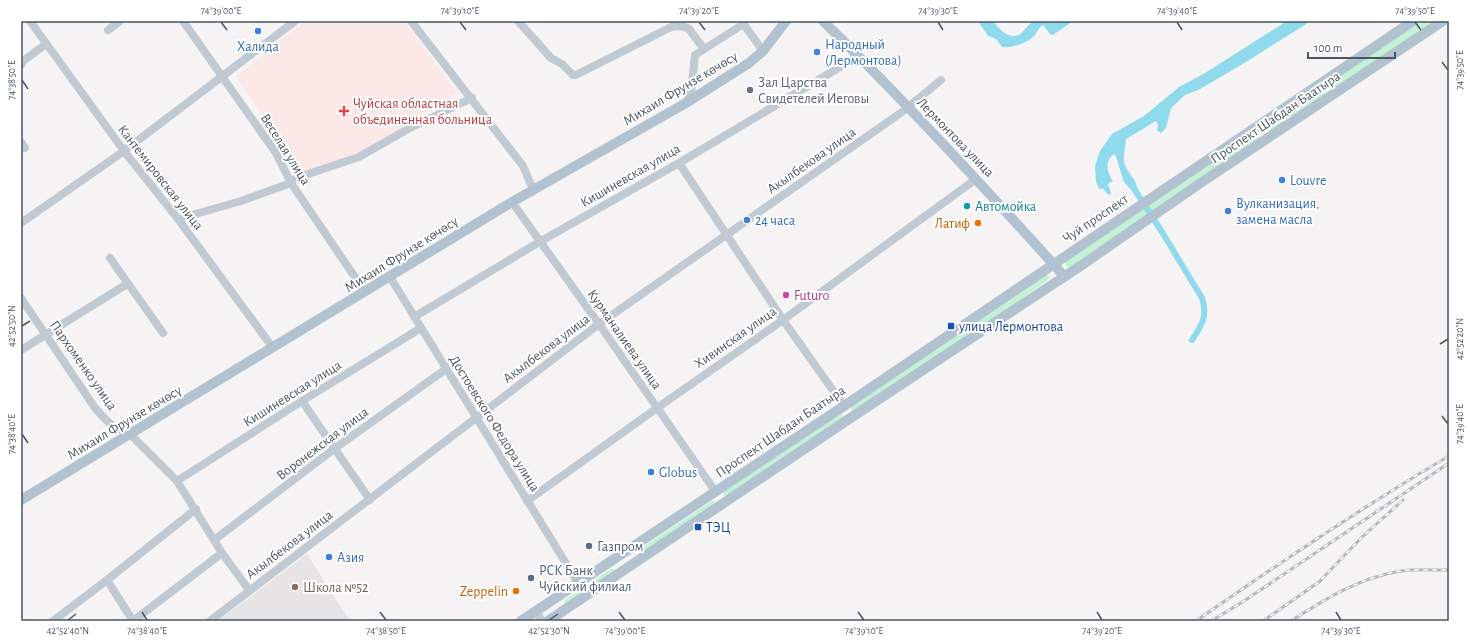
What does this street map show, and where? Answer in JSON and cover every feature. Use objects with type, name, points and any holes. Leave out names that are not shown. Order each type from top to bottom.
[{"type":"main road","name":"Михаил Фрунзе көчөсү","points":[[21,500],[533,189],[686,103],[749,63],[763,50],[786,21]]},
{"type":"main road","name":"Лермонтова улица","points":[[823,21],[908,107],[1064,276]]},
{"type":"main road","name":"Проспект Шабдан Баатыра","points":[[1153,196],[1413,21]]},
{"type":"main road","name":"Проспект Шабдан Баатыра","points":[[548,621],[1443,21]]},
{"type":"main road","points":[[1323,82],[1332,95]]},
{"type":"main road","points":[[1258,126],[1267,139]]},
{"type":"main road","name":"Чуй проспект","points":[[1053,264],[1153,196]]},
{"type":"main road","name":"Проспект Шабдан Баатыра","points":[[521,621],[844,406],[1053,264]]},
{"type":"main road","points":[[844,406],[852,417]]},
{"type":"main road","points":[[715,491],[724,503]]},
{"type":"main road","points":[[634,546],[642,557]]},
{"type":"main road","points":[[614,559],[622,571]]},
{"type":"street","name":"Кантемировская улица","points":[[30,21],[124,151],[178,219],[273,348]]},
{"type":"street","points":[[108,30],[120,21]]},
{"type":"street","name":"Веселая улица","points":[[183,21],[276,153],[291,183],[365,292]]},
{"type":"street","points":[[21,223],[124,151],[295,21]]},
{"type":"street","points":[[411,21],[472,98],[523,166],[533,189]]},
{"type":"street","points":[[518,21],[551,58],[562,64],[573,75],[576,75],[676,26],[690,29],[704,49]]},
{"type":"street","points":[[686,103],[691,93],[695,55],[742,25],[763,50]]},
{"type":"street","points":[[21,65],[23,61],[46,44]]},
{"type":"street","name":"Кишиневская улица","points":[[414,317],[541,241],[679,163],[850,61],[857,54]]},
{"type":"street","name":"Акылбекова улица","points":[[210,621],[600,324],[908,107],[941,80]]},
{"type":"street","points":[[178,219],[241,201],[291,183],[296,178],[360,157],[408,129],[472,98]]},
{"type":"street","points":[[679,163],[784,320],[844,406]]},
{"type":"street","name":"Хивинская улица","points":[[527,501],[784,320],[976,179]]},
{"type":"street","name":"Курманалиева улица","points":[[512,202],[600,324],[715,491]]},
{"type":"street","points":[[110,258],[163,334]]},
{"type":"street","name":"Достоевского Федора улица","points":[[390,277],[578,583]]},
{"type":"street","points":[[21,350],[46,333],[127,284]]},
{"type":"street","name":"Пархоменко улица","points":[[21,298],[46,333],[95,408],[113,426],[130,434],[177,481],[196,509],[222,553],[249,590]]},
{"type":"street","name":"Кишиневская улица","points":[[177,481],[302,401],[421,328]]},
{"type":"street","name":"Воронежская улица","points":[[214,540],[334,449],[446,369]]},
{"type":"street","points":[[302,401],[370,500]]},
{"type":"street","points":[[53,621],[196,509]]},
{"type":"street","points":[[107,580],[133,621],[222,553]]},
{"type":"street","points":[[536,611],[542,621]]},
{"type":"shaded area","name":"Чуйская областная объединенная больница","points":[[306,21],[404,21],[457,93],[362,152],[296,174],[275,134],[236,76]]},
{"type":"shaded area","name":"Школа №52","points":[[307,554],[350,621],[218,621]]},
{"type":"green space","points":[[1418,21],[1436,21],[1334,89],[1330,87],[1329,82]]},
{"type":"green space","points":[[1321,88],[1325,91],[1325,95],[1271,131],[1267,130],[1265,126]]},
{"type":"green space","points":[[1257,132],[1260,136],[1259,139],[1070,268],[1066,266],[1065,261]]},
{"type":"green space","points":[[1046,274],[1050,278],[1007,310],[853,411],[851,410],[852,405]]},
{"type":"green space","points":[[841,414],[844,418],[726,498],[723,494],[725,491]]},
{"type":"green space","points":[[712,501],[716,504],[644,553],[642,551],[643,547]]},
{"type":"green space","points":[[611,569],[614,569],[615,571],[565,605],[564,604],[565,600]]},
{"type":"water","points":[[1038,20],[1073,21],[1053,35],[1050,34],[1043,25],[1032,38],[1010,47],[1002,47],[996,39],[988,36],[978,21],[993,21],[1008,35],[1015,36],[1019,35],[1030,23]]},
{"type":"water","points":[[1287,21],[1311,21],[1246,62],[1200,89],[1185,95],[1171,108],[1166,128],[1161,133],[1157,130],[1158,125],[1156,121],[1126,139],[1124,162],[1126,168],[1134,179],[1137,188],[1134,193],[1124,182],[1115,154],[1109,159],[1108,163],[1109,174],[1113,181],[1108,184],[1111,193],[1109,195],[1102,188],[1100,190],[1096,182],[1095,166],[1100,151],[1112,134],[1144,116],[1179,87],[1205,73]]},
{"type":"waterway","points":[[1131,184],[1202,298],[1204,304],[1203,320],[1199,330],[1192,340]]},
{"type":"railway","points":[[1196,621],[1321,536],[1384,495],[1449,456]]},
{"type":"railway","points":[[1211,621],[1241,603],[1449,463]]},
{"type":"railway","points":[[1263,621],[1319,582],[1362,537],[1403,500]]},
{"type":"railway","points":[[1291,621],[1343,590],[1385,574],[1400,571],[1449,570]]},
{"type":"place","name":"Халида","points":[[258,31]]},
{"type":"place","name":"Народный (Лермонтова)","points":[[817,52]]},
{"type":"place","name":"Зал Царства Свидетелей Иеговы","points":[[750,90]]},
{"type":"place","name":"Чуйская областная объединенная больница","points":[[344,111]]},
{"type":"place","name":"Louvre","points":[[1282,180]]},
{"type":"place","name":"Автомойка","points":[[967,206]]},
{"type":"place","name":"Вулканизация, замена масла","points":[[1228,211]]},
{"type":"place","name":"24 часа","points":[[747,220]]},
{"type":"place","name":"Латиф","points":[[978,223]]},
{"type":"place","name":"Futuro","points":[[786,295]]},
{"type":"place","name":"улица Лермонтова","points":[[951,326]]},
{"type":"place","name":"Globus","points":[[651,472]]},
{"type":"place","name":"ТЭЦ","points":[[698,527]]},
{"type":"place","name":"Газпром","points":[[589,546]]},
{"type":"place","name":"Азия","points":[[329,557]]},
{"type":"place","name":"РСК Банк Чуйский филиал","points":[[531,578]]},
{"type":"place","name":"Школа №52","points":[[295,587]]},
{"type":"place","name":"Zeppelin","points":[[516,591]]}]
